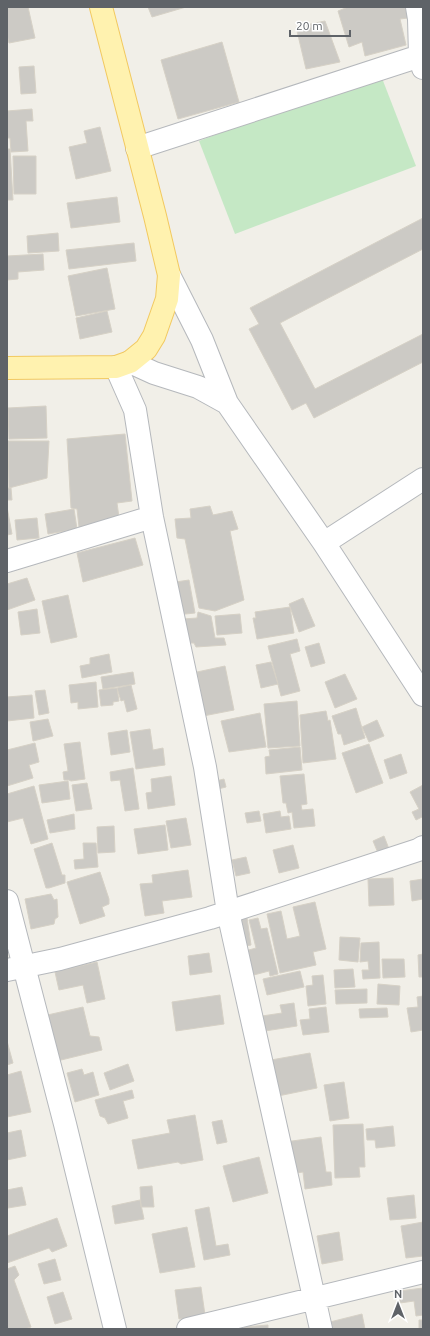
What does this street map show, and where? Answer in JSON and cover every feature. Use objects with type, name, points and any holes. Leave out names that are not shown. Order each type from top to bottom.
[{"type":"main road","points":[[7,368],[123,365],[146,349],[154,336],[167,299],[169,274],[101,7]]},
{"type":"street","points":[[137,148],[422,62],[417,7]]},
{"type":"street","points":[[169,274],[202,340],[227,403],[324,543],[423,695]]},
{"type":"street","points":[[227,403],[198,387],[123,365],[135,410],[152,517],[205,767],[228,912],[321,1329]]},
{"type":"street","points":[[324,543],[423,479]]},
{"type":"street","points":[[7,561],[152,517]]},
{"type":"street","points":[[15,969],[60,960],[228,912],[418,850],[423,847]]},
{"type":"street","points":[[7,901],[15,969],[65,1124],[115,1329]]},
{"type":"street","points":[[188,1329],[423,1272]]},
{"type":"green space","points":[[380,73],[416,166],[235,234],[199,141]]},
{"type":"building","points":[[7,7],[28,7],[35,38],[9,43],[7,34]]},
{"type":"building","points":[[148,7],[186,7],[152,17]]},
{"type":"building","points":[[348,7],[405,7],[408,18],[400,19],[406,45],[365,56],[362,42],[349,47],[338,11]]},
{"type":"building","points":[[325,21],[340,62],[306,69],[297,31],[306,29],[306,25]]},
{"type":"building","points":[[222,42],[239,102],[178,119],[161,60]]},
{"type":"building","points":[[34,66],[36,93],[21,94],[19,67]]},
{"type":"building","points":[[32,109],[33,121],[26,121],[28,151],[11,152],[10,138],[7,138],[7,111]]},
{"type":"building","points":[[100,127],[111,171],[76,179],[69,147],[87,143],[84,131]]},
{"type":"building","points":[[7,149],[10,149],[13,200],[7,200]]},
{"type":"building","points":[[13,156],[36,156],[36,194],[14,194]]},
{"type":"building","points":[[117,197],[120,222],[71,228],[67,203]]},
{"type":"building","points":[[423,218],[423,249],[280,323],[315,389],[423,334],[423,362],[314,418],[306,403],[292,410],[249,329],[259,324],[250,308]]},
{"type":"building","points":[[58,233],[59,251],[28,253],[27,236]]},
{"type":"building","points":[[134,243],[136,261],[69,269],[66,250]]},
{"type":"building","points":[[43,254],[44,270],[18,272],[18,279],[7,280],[7,256]]},
{"type":"building","points":[[107,268],[115,309],[76,316],[68,276]]},
{"type":"building","points":[[107,311],[112,332],[80,339],[76,318]]},
{"type":"building","points":[[46,406],[47,438],[9,439],[8,408]]},
{"type":"building","points":[[125,434],[132,501],[117,503],[119,517],[79,527],[77,509],[71,508],[67,439]]},
{"type":"building","points":[[8,441],[49,441],[47,478],[9,488]]},
{"type":"building","points":[[7,488],[11,488],[12,500],[7,500]]},
{"type":"building","points":[[210,506],[213,515],[232,511],[238,529],[230,531],[244,600],[215,611],[199,608],[185,539],[177,538],[175,519],[191,518],[190,509]]},
{"type":"building","points":[[7,507],[12,534],[7,535]]},
{"type":"building","points":[[74,509],[77,529],[48,534],[45,514]]},
{"type":"building","points":[[37,518],[39,538],[17,540],[15,520]]},
{"type":"building","points":[[135,538],[143,565],[83,582],[77,553]]},
{"type":"building","points":[[27,578],[35,600],[7,610],[7,584]]},
{"type":"building","points":[[189,580],[195,613],[176,615],[169,583]]},
{"type":"building","points":[[68,595],[77,637],[51,643],[42,601]]},
{"type":"building","points":[[303,598],[315,626],[299,632],[289,604]]},
{"type":"building","points":[[290,607],[294,633],[257,639],[253,618],[256,618],[255,612]]},
{"type":"building","points":[[37,609],[40,633],[21,635],[18,612]]},
{"type":"building","points":[[198,612],[211,616],[215,638],[224,638],[226,645],[196,647],[194,643],[186,643],[183,619],[197,618]]},
{"type":"building","points":[[240,614],[242,633],[217,635],[215,616]]},
{"type":"building","points":[[297,639],[300,651],[290,654],[300,691],[281,696],[268,646]]},
{"type":"building","points":[[319,643],[325,663],[311,667],[305,647]]},
{"type":"building","points":[[109,654],[112,672],[82,678],[80,666],[90,664],[90,658]]},
{"type":"building","points":[[271,662],[278,684],[261,688],[256,665]]},
{"type":"building","points":[[225,666],[234,710],[198,717],[194,699],[202,698],[197,672]]},
{"type":"building","points":[[133,672],[135,684],[103,689],[101,677]]},
{"type":"building","points":[[345,674],[357,699],[335,708],[325,682]]},
{"type":"building","points":[[96,682],[98,707],[78,709],[78,702],[71,703],[69,685]]},
{"type":"building","points":[[131,685],[137,709],[127,712],[124,700],[121,701],[117,688]]},
{"type":"building","points":[[117,688],[119,701],[113,702],[113,705],[101,706],[99,690]]},
{"type":"building","points":[[45,690],[49,713],[39,715],[35,691]]},
{"type":"building","points":[[32,695],[34,718],[7,721],[7,697]]},
{"type":"building","points":[[297,701],[300,746],[268,748],[264,704]]},
{"type":"building","points":[[356,708],[365,738],[344,745],[341,734],[338,734],[332,716]]},
{"type":"building","points":[[326,711],[328,721],[330,720],[336,759],[303,763],[300,715]]},
{"type":"building","points":[[260,713],[266,747],[229,752],[221,721]]},
{"type":"building","points":[[48,719],[53,736],[33,741],[30,722]]},
{"type":"building","points":[[377,720],[384,736],[369,742],[362,727]]},
{"type":"building","points":[[150,729],[153,750],[163,748],[165,765],[136,769],[130,732]]},
{"type":"building","points":[[127,730],[130,752],[111,755],[108,733]]},
{"type":"building","points":[[80,742],[85,779],[71,781],[64,780],[63,772],[68,771],[64,744]]},
{"type":"building","points":[[35,743],[39,762],[29,765],[33,778],[7,786],[7,750]]},
{"type":"building","points":[[369,744],[383,783],[356,793],[342,753]]},
{"type":"building","points":[[300,747],[302,770],[266,774],[265,757],[270,756],[269,750]]},
{"type":"building","points":[[401,754],[407,773],[390,779],[384,760]]},
{"type":"building","points":[[133,768],[139,809],[125,811],[120,780],[111,781],[110,772]]},
{"type":"building","points":[[304,774],[307,804],[301,805],[302,810],[313,809],[315,826],[294,828],[292,812],[288,813],[286,803],[283,803],[280,776]]},
{"type":"building","points":[[171,776],[175,805],[148,809],[146,793],[152,792],[151,779]]},
{"type":"building","points":[[224,779],[226,787],[218,789],[216,781]]},
{"type":"building","points":[[68,781],[70,799],[42,803],[39,785]]},
{"type":"building","points":[[87,783],[92,809],[76,811],[72,785]]},
{"type":"building","points":[[423,785],[423,819],[422,817],[416,820],[412,812],[419,809],[410,792]]},
{"type":"building","points":[[34,786],[48,839],[31,844],[23,818],[7,822],[7,794]]},
{"type":"building","points":[[259,811],[261,821],[247,823],[245,813]]},
{"type":"building","points":[[280,811],[281,817],[289,816],[291,829],[266,833],[263,814]]},
{"type":"building","points":[[74,814],[75,829],[50,833],[47,820]]},
{"type":"building","points":[[186,818],[191,845],[171,848],[166,821]]},
{"type":"building","points":[[165,825],[168,850],[138,854],[134,829]]},
{"type":"building","points":[[114,826],[115,852],[98,853],[97,827]]},
{"type":"building","points":[[384,836],[389,849],[378,853],[373,841]]},
{"type":"building","points":[[52,843],[62,875],[65,875],[65,883],[46,888],[34,849]]},
{"type":"building","points":[[83,843],[96,843],[98,867],[75,869],[74,860],[84,859]]},
{"type":"building","points":[[293,845],[299,868],[279,873],[273,850]]},
{"type":"building","points":[[246,857],[250,873],[236,876],[232,860]]},
{"type":"building","points":[[188,870],[192,897],[162,901],[164,913],[145,916],[140,884],[153,883],[152,875]]},
{"type":"building","points":[[100,872],[109,899],[109,904],[102,907],[105,916],[80,924],[67,882]]},
{"type":"building","points":[[393,878],[394,905],[369,906],[368,879]]},
{"type":"building","points":[[423,879],[423,899],[412,901],[410,881]]},
{"type":"building","points":[[51,894],[54,900],[57,899],[58,917],[55,919],[54,924],[31,929],[25,899]]},
{"type":"building","points":[[315,902],[326,949],[313,952],[316,965],[280,973],[267,914],[281,911],[287,939],[300,936],[293,907]]},
{"type":"building","points":[[247,918],[251,945],[241,947],[236,920]]},
{"type":"building","points":[[258,918],[261,929],[267,928],[278,974],[270,976],[269,971],[250,976],[245,951],[256,948],[249,920]]},
{"type":"building","points":[[340,937],[360,938],[358,962],[339,960]]},
{"type":"building","points":[[379,942],[380,978],[363,979],[362,970],[369,970],[368,961],[360,962],[361,943]]},
{"type":"building","points":[[209,953],[212,972],[190,975],[188,956]]},
{"type":"building","points":[[423,954],[423,977],[419,977],[418,955]]},
{"type":"building","points":[[382,959],[404,959],[405,977],[383,978]]},
{"type":"building","points":[[97,962],[105,999],[87,1003],[83,985],[59,990],[55,972]]},
{"type":"building","points":[[353,969],[355,987],[335,988],[334,970]]},
{"type":"building","points":[[300,971],[304,987],[267,995],[263,979]]},
{"type":"building","points":[[323,975],[326,1004],[308,1006],[306,986],[313,985],[312,976]]},
{"type":"building","points":[[378,984],[400,986],[399,1005],[377,1004]]},
{"type":"building","points":[[367,989],[367,1003],[336,1004],[335,990]]},
{"type":"building","points":[[220,995],[224,1024],[176,1031],[172,1002]]},
{"type":"building","points":[[423,996],[423,1030],[411,1032],[407,1008],[418,1007],[417,997]]},
{"type":"building","points":[[294,1003],[297,1026],[265,1031],[262,1016],[282,1013],[280,1005]]},
{"type":"building","points":[[83,1007],[90,1036],[99,1037],[102,1050],[53,1062],[43,1016]]},
{"type":"building","points":[[326,1007],[329,1032],[303,1035],[300,1020],[310,1019],[309,1009]]},
{"type":"building","points":[[387,1008],[388,1017],[360,1018],[359,1009]]},
{"type":"building","points":[[7,1041],[13,1063],[7,1065]]},
{"type":"building","points":[[310,1053],[317,1088],[278,1096],[271,1060]]},
{"type":"building","points":[[128,1064],[134,1081],[110,1090],[104,1073]]},
{"type":"building","points":[[82,1069],[84,1075],[93,1072],[99,1095],[75,1102],[67,1073]]},
{"type":"building","points":[[21,1071],[31,1112],[7,1117],[7,1075]]},
{"type":"building","points":[[344,1082],[349,1118],[330,1121],[324,1085]]},
{"type":"building","points":[[132,1090],[134,1098],[123,1101],[128,1118],[108,1124],[105,1118],[100,1116],[95,1100]]},
{"type":"building","points":[[195,1115],[203,1160],[181,1164],[178,1162],[138,1169],[132,1140],[170,1133],[167,1120]]},
{"type":"building","points":[[222,1120],[227,1142],[217,1144],[212,1122]]},
{"type":"building","points":[[363,1124],[365,1167],[359,1167],[360,1177],[335,1178],[333,1125]]},
{"type":"building","points":[[393,1126],[395,1146],[376,1148],[375,1140],[367,1140],[366,1129]]},
{"type":"building","points":[[21,1130],[26,1156],[7,1160],[7,1133]]},
{"type":"building","points":[[321,1137],[326,1172],[331,1172],[332,1185],[305,1189],[303,1172],[289,1174],[285,1142]]},
{"type":"building","points":[[259,1157],[268,1193],[233,1202],[223,1166]]},
{"type":"building","points":[[152,1186],[154,1207],[141,1207],[140,1187]]},
{"type":"building","points":[[22,1187],[26,1205],[8,1208],[7,1190]]},
{"type":"building","points":[[414,1195],[416,1218],[390,1220],[387,1198]]},
{"type":"building","points":[[140,1200],[144,1219],[115,1224],[112,1206]]},
{"type":"building","points":[[209,1207],[216,1246],[228,1244],[230,1255],[204,1260],[195,1210]]},
{"type":"building","points":[[57,1218],[67,1246],[52,1252],[49,1248],[7,1263],[7,1236]]},
{"type":"building","points":[[423,1222],[423,1256],[406,1258],[401,1226]]},
{"type":"building","points":[[187,1227],[195,1267],[160,1273],[152,1234]]},
{"type":"building","points":[[339,1232],[343,1260],[322,1264],[317,1236]]},
{"type":"building","points":[[55,1259],[61,1280],[44,1284],[38,1264]]},
{"type":"building","points":[[15,1266],[19,1275],[14,1280],[31,1327],[25,1329],[7,1329],[7,1269]]},
{"type":"building","points":[[201,1287],[205,1315],[179,1319],[175,1290]]},
{"type":"building","points":[[423,1288],[423,1315],[416,1316],[414,1301],[400,1303],[399,1291]]},
{"type":"building","points":[[63,1292],[72,1319],[55,1324],[47,1297]]},
{"type":"building","points":[[362,1314],[365,1329],[332,1329],[330,1322]]},
{"type":"building","points":[[419,1320],[423,1320],[423,1329],[419,1329]]},
{"type":"building","points":[[268,1325],[268,1329],[244,1329],[244,1327]]}]
